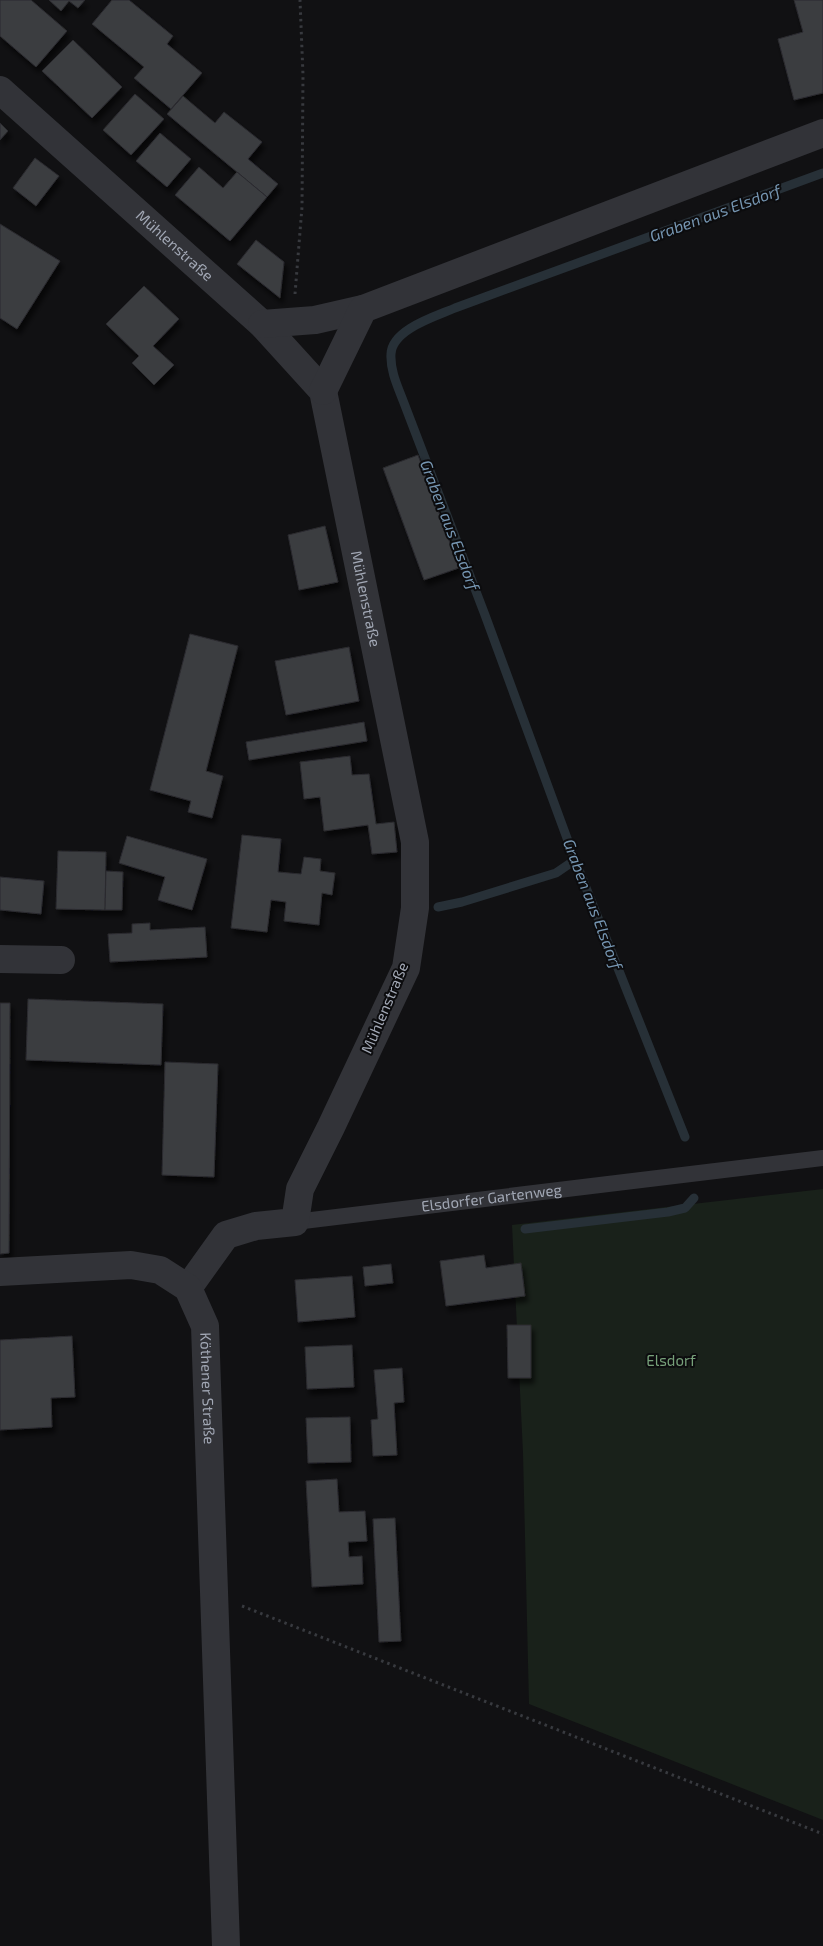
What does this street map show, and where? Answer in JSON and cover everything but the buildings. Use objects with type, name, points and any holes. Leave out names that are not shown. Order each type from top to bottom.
[{"type":"street","name":"Mühlenstraße","points":[[0,90],[262,324],[323,391],[415,842],[415,908],[406,968],[300,1189],[295,1222]]},
{"type":"street","points":[[262,324],[315,320],[363,309],[823,133]]},
{"type":"street","points":[[323,391],[363,309]]},
{"type":"street","points":[[0,958],[61,960]]},
{"type":"street","name":"Elsdorfer Gartenweg","points":[[188,1288],[226,1235],[256,1226],[295,1222]]},
{"type":"street","points":[[0,1272],[131,1265],[160,1270],[188,1288]]},
{"type":"street","name":"Köthener Straße","points":[[188,1288],[205,1326],[216,1595],[226,1946]]},
{"type":"lane","name":"Elsdorfer Gartenweg","points":[[295,1222],[823,1158]]},
{"type":"path","points":[[292,322],[302,207],[303,76],[300,0]]},
{"type":"path","points":[[216,1595],[823,1834]]},
{"type":"green space","name":"Elsdorf","points":[[823,1189],[823,1820],[529,1704],[523,1453],[512,1225]]},
{"type":"waterway","name":"Graben aus Elsdorf","points":[[685,1137],[575,860],[485,615],[397,385],[393,373],[391,354],[393,345],[399,337],[417,325],[438,315],[823,173]]},
{"type":"waterway","points":[[438,907],[462,902],[556,873],[575,860]]},
{"type":"waterway","name":"Graben aus Elsdorf","points":[[525,1229],[668,1212],[685,1208],[694,1198]]}]
